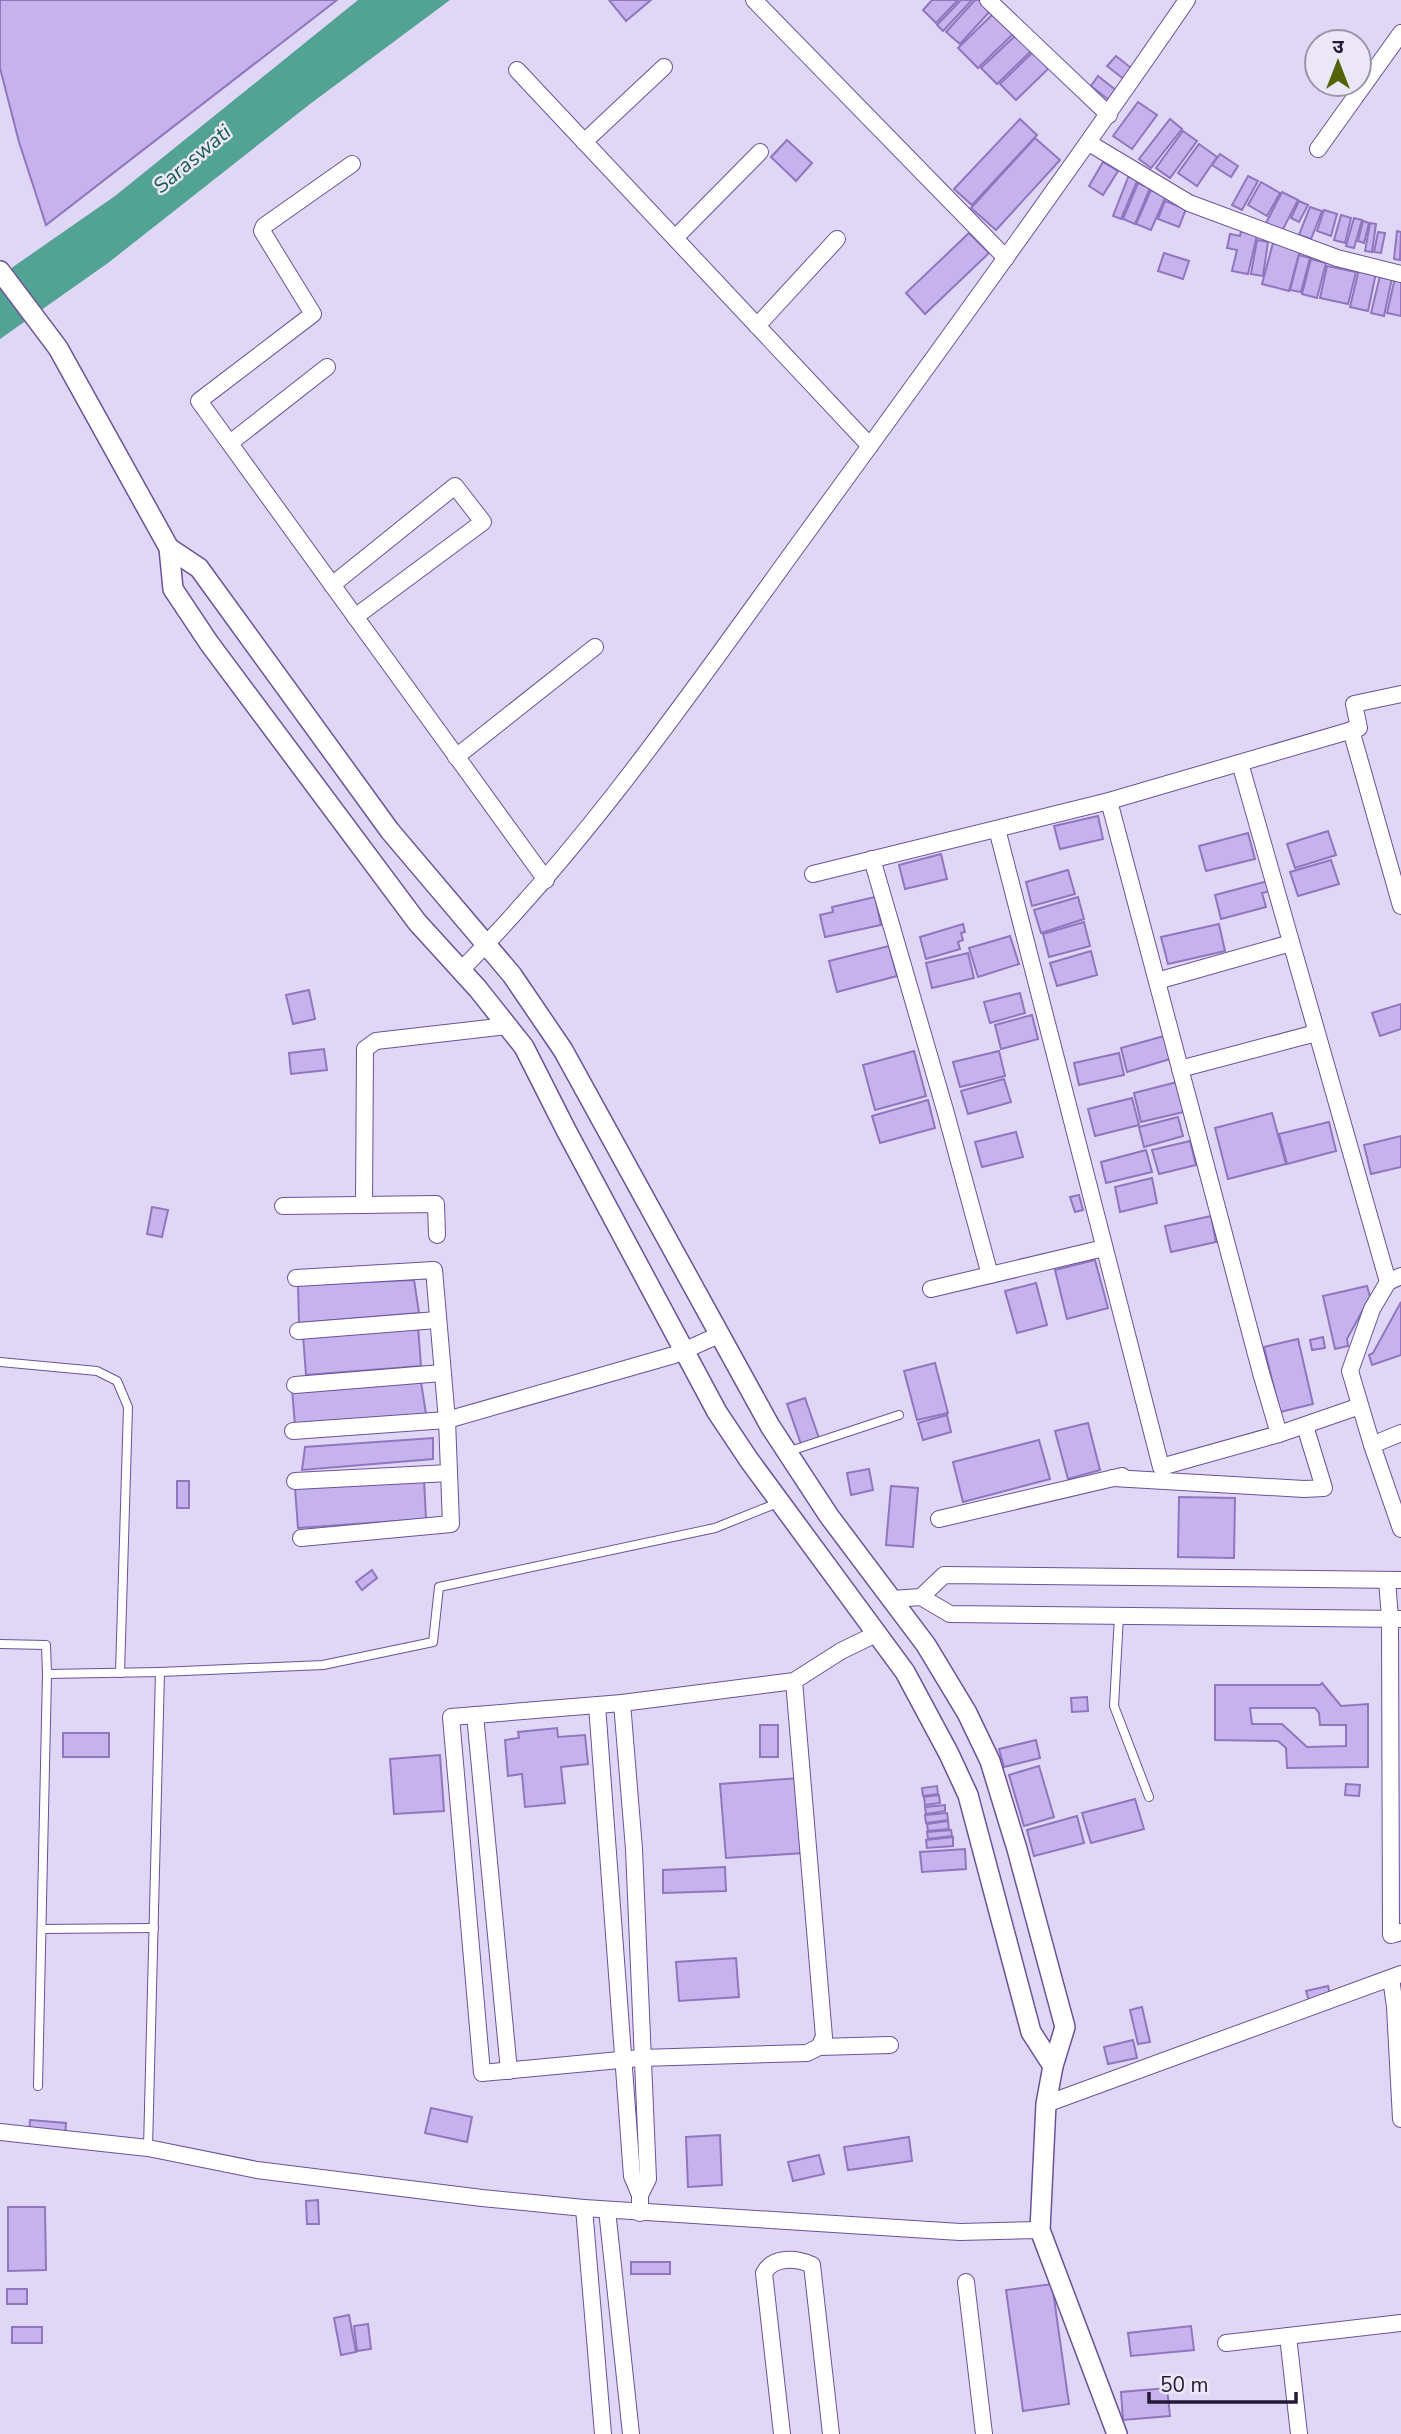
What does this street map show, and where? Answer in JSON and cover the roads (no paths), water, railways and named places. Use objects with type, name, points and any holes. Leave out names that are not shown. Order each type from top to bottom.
[{"type":"street","points":[[754,0],[1006,258]]},
{"type":"street","points":[[988,0],[1109,115]]},
{"type":"street","points":[[461,970],[546,880],[633,773],[1089,143],[1187,0]]},
{"type":"street","points":[[1318,149],[1401,33]]},
{"type":"street","points":[[584,142],[664,67]]},
{"type":"street","points":[[517,70],[870,446]]},
{"type":"street","points":[[1089,143],[1189,203],[1337,258],[1401,274]]},
{"type":"street","points":[[675,239],[760,152]]},
{"type":"street","points":[[352,164],[264,226],[262,231],[313,314],[200,401],[546,880]]},
{"type":"street","points":[[757,326],[837,239]]},
{"type":"street","points":[[0,271],[58,348],[169,548],[173,589],[209,643],[416,922],[461,970],[524,1047],[717,1412],[905,1672],[968,1795],[1031,2032],[1053,2066]]},
{"type":"street","points":[[230,443],[327,367]]},
{"type":"street","points":[[332,585],[454,486],[483,522],[355,617]]},
{"type":"street","points":[[169,548],[199,568],[390,831],[512,975],[563,1050],[770,1426],[829,1516],[926,1645],[967,1713],[990,1760],[1065,2027],[1053,2066],[1046,2104],[1040,2230],[1117,2434]]},
{"type":"street","points":[[456,757],[596,647]]},
{"type":"street","points":[[813,874],[1109,802],[1359,728],[1354,704],[1401,694]]},
{"type":"street","points":[[1351,730],[1401,906]]},
{"type":"street","points":[[1240,763],[1316,1033],[1394,1279],[1372,1309],[1350,1371],[1401,1529]]},
{"type":"street","points":[[1109,802],[1279,1434]]},
{"type":"street","points":[[997,829],[1161,1466]]},
{"type":"street","points":[[872,859],[990,1275]]},
{"type":"street","points":[[1157,981],[1291,943]]},
{"type":"street","points":[[364,1205],[366,1049],[376,1041],[507,1026]]},
{"type":"street","points":[[1180,1069],[1316,1033]]},
{"type":"street","points":[[283,1206],[436,1204],[437,1235]]},
{"type":"street","points":[[930,1289],[1104,1248]]},
{"type":"street","points":[[296,1278],[434,1270],[447,1420],[451,1524],[301,1538]]},
{"type":"street","points":[[298,1331],[437,1320]]},
{"type":"street","points":[[293,1431],[447,1420],[683,1351],[719,1335]]},
{"type":"street","points":[[295,1385],[442,1373]]},
{"type":"street","points":[[939,1519],[1161,1466],[1279,1434],[1360,1406]]},
{"type":"street","points":[[1112,1478],[1324,1488],[1304,1426]]},
{"type":"street","points":[[1372,1445],[1401,1433]]},
{"type":"street","points":[[295,1481],[449,1473]]},
{"type":"street","points":[[920,1597],[944,1575],[1394,1580],[1396,1793],[1391,1935],[1401,1932]]},
{"type":"street","points":[[892,1599],[920,1597],[950,1614],[1395,1619]]},
{"type":"street","points":[[876,1634],[842,1651],[794,1681],[622,1703],[451,1717],[482,2073],[623,2060],[807,2053],[819,2047],[890,2045]]},
{"type":"street","points":[[794,1681],[824,2037],[819,2047]]},
{"type":"street","points":[[622,1703],[634,1849],[648,2179],[640,2195]]},
{"type":"street","points":[[597,1705],[632,2176],[640,2195],[640,2213]]},
{"type":"street","points":[[475,1715],[509,2071]]},
{"type":"street","points":[[1046,2104],[1396,1976],[1401,2119]]},
{"type":"street","points":[[0,2132],[148,2148],[257,2170],[584,2208],[960,2232],[1040,2230]]},
{"type":"street","points":[[584,2208],[603,2434]]},
{"type":"street","points":[[607,2210],[631,2434]]},
{"type":"street","points":[[782,2434],[764,2273],[768,2265],[790,2260],[802,2260],[812,2265],[831,2434]]},
{"type":"street","points":[[966,2282],[984,2434]]},
{"type":"street","points":[[1226,2343],[1401,2323]]},
{"type":"street","points":[[1288,2336],[1299,2434]]},
{"type":"lane","points":[[0,1362],[97,1371],[117,1381],[128,1407],[120,1673]]},
{"type":"lane","points":[[787,1452],[899,1415]]},
{"type":"lane","points":[[47,1674],[323,1665],[432,1642],[439,1587],[715,1528],[780,1502]]},
{"type":"lane","points":[[1119,1616],[1114,1706],[1149,1797]]},
{"type":"lane","points":[[0,1644],[46,1645],[38,2086]]},
{"type":"lane","points":[[148,2148],[160,1672]]},
{"type":"lane","points":[[42,1929],[154,1928]]},
{"type":"water","name":"Saraswati","points":[[358,0],[450,0],[310,104],[108,263],[0,339],[0,276],[115,196]]}]
